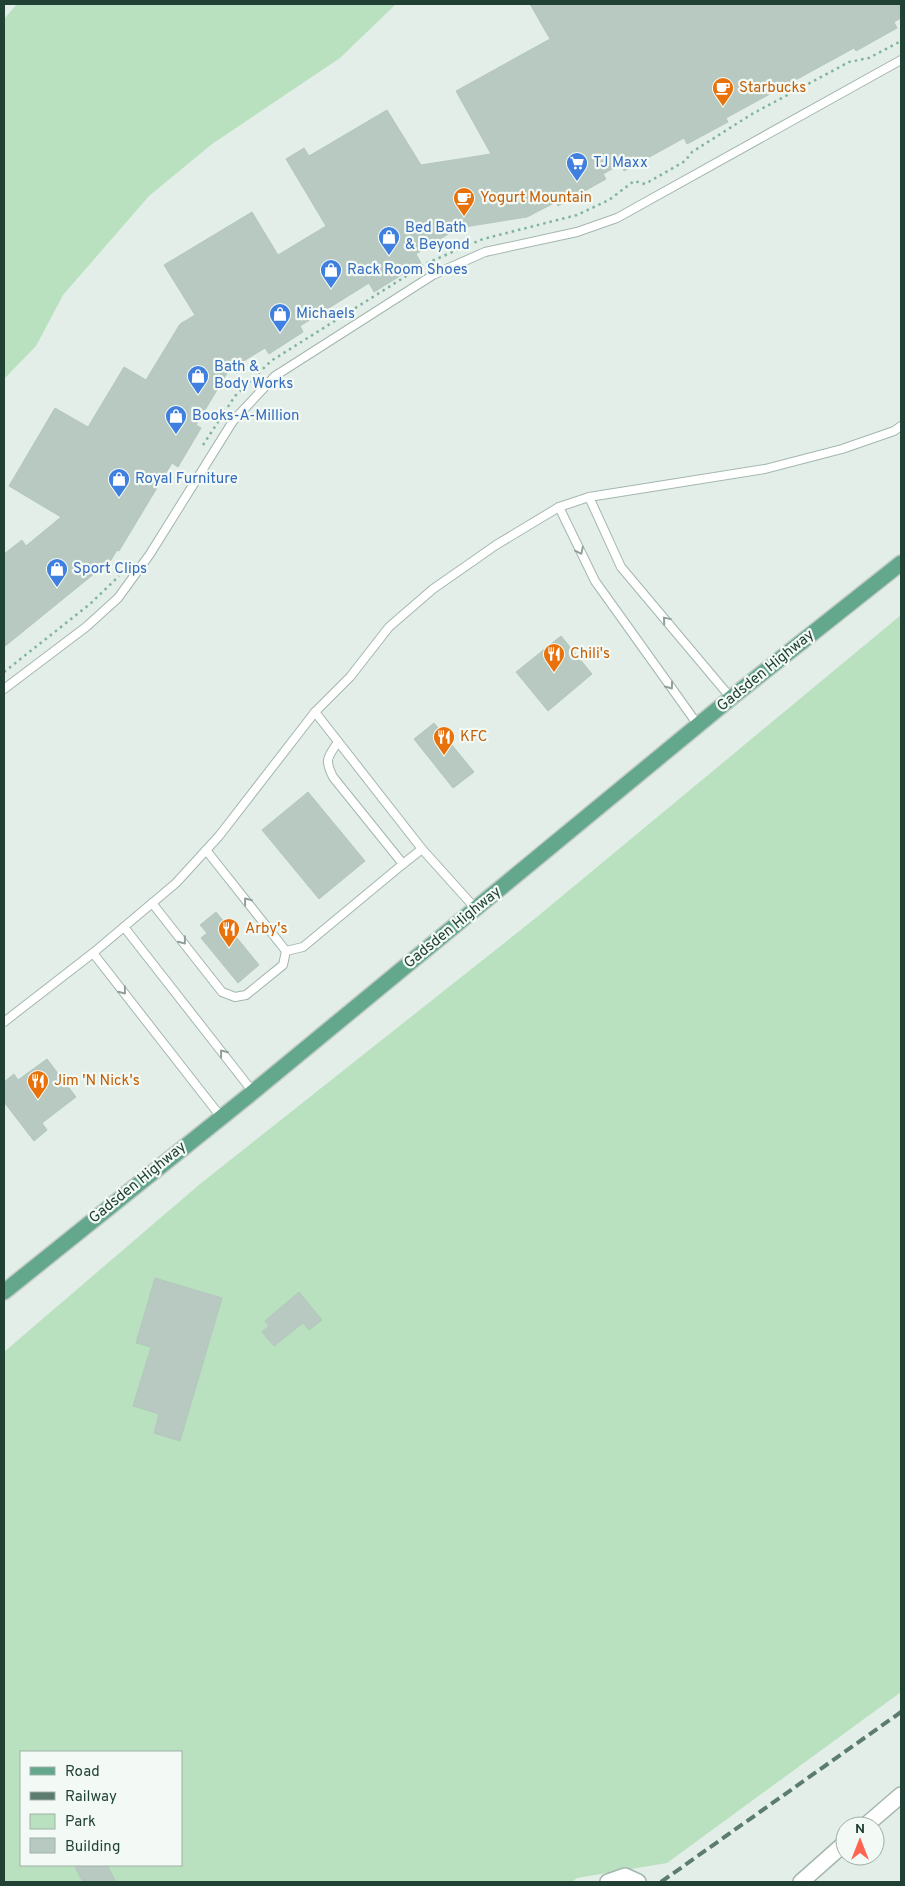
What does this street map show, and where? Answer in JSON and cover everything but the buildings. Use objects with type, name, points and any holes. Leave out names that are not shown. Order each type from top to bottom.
[{"type":"main road","name":"Gadsden Highway","points":[[4,1292],[253,1092],[731,698],[901,563]]},
{"type":"street","points":[[877,1816],[901,1795]]},
{"type":"street","points":[[801,1882],[835,1852]]},
{"type":"street","points":[[608,1882],[625,1876],[638,1882]]},
{"type":"lane","points":[[4,689],[86,627],[118,598],[154,547],[233,421],[275,376],[432,275],[485,252],[577,232],[617,218],[900,62]]},
{"type":"lane","points":[[4,1022],[93,953],[176,882],[206,850],[315,712],[350,677],[390,627],[432,589],[496,544],[560,507],[589,498],[765,469],[842,449],[894,431],[901,426]]},
{"type":"lane","points":[[589,498],[621,567],[731,698]]},
{"type":"lane","points":[[560,507],[595,581],[698,725]]},
{"type":"lane","points":[[315,712],[422,849],[476,909]]},
{"type":"lane","points":[[338,742],[328,758],[327,765],[333,777],[403,864]]},
{"type":"lane","points":[[286,951],[303,947],[422,849]]},
{"type":"lane","points":[[206,850],[286,951]]},
{"type":"lane","points":[[152,903],[222,992],[235,997],[246,995],[283,965],[286,951]]},
{"type":"lane","points":[[124,927],[253,1092]]},
{"type":"lane","points":[[93,953],[221,1117]]},
{"type":"path","points":[[200,450],[235,396],[271,361],[427,263],[483,239],[577,215],[610,200],[634,181],[645,184],[685,161],[692,152],[752,114],[850,62],[869,58],[901,41]]},
{"type":"path","points":[[4,672],[90,604],[122,572]]},
{"type":"green space","points":[[17,4],[396,4],[340,58],[212,144],[149,196],[63,295],[36,346],[4,379],[4,19]]},
{"type":"green space","points":[[901,615],[901,1692],[667,1863],[577,1878],[572,1882],[4,1882],[4,1352],[200,1184],[532,921]]},
{"type":"railway","points":[[661,1882],[901,1712]]},
{"type":"place","name":"Starbucks","points":[[723,107]]},
{"type":"place","name":"TJ Maxx","points":[[577,182]]},
{"type":"place","name":"Yogurt Mountain","points":[[464,217]]},
{"type":"place","name":"Bed Bath & Beyond","points":[[389,256]]},
{"type":"place","name":"Rack Room Shoes","points":[[331,289]]},
{"type":"place","name":"Michaels","points":[[280,333]]},
{"type":"place","name":"Bath & Body Works","points":[[198,395]]},
{"type":"place","name":"Books-A-Million","points":[[176,435]]},
{"type":"place","name":"Royal Furniture","points":[[119,498]]},
{"type":"place","name":"Sport Clips","points":[[57,588]]},
{"type":"place","name":"Chili's","points":[[554,673]]},
{"type":"place","name":"KFC","points":[[444,756]]},
{"type":"place","name":"Arby's","points":[[229,948]]},
{"type":"place","name":"Jim 'N Nick's","points":[[38,1100]]}]
